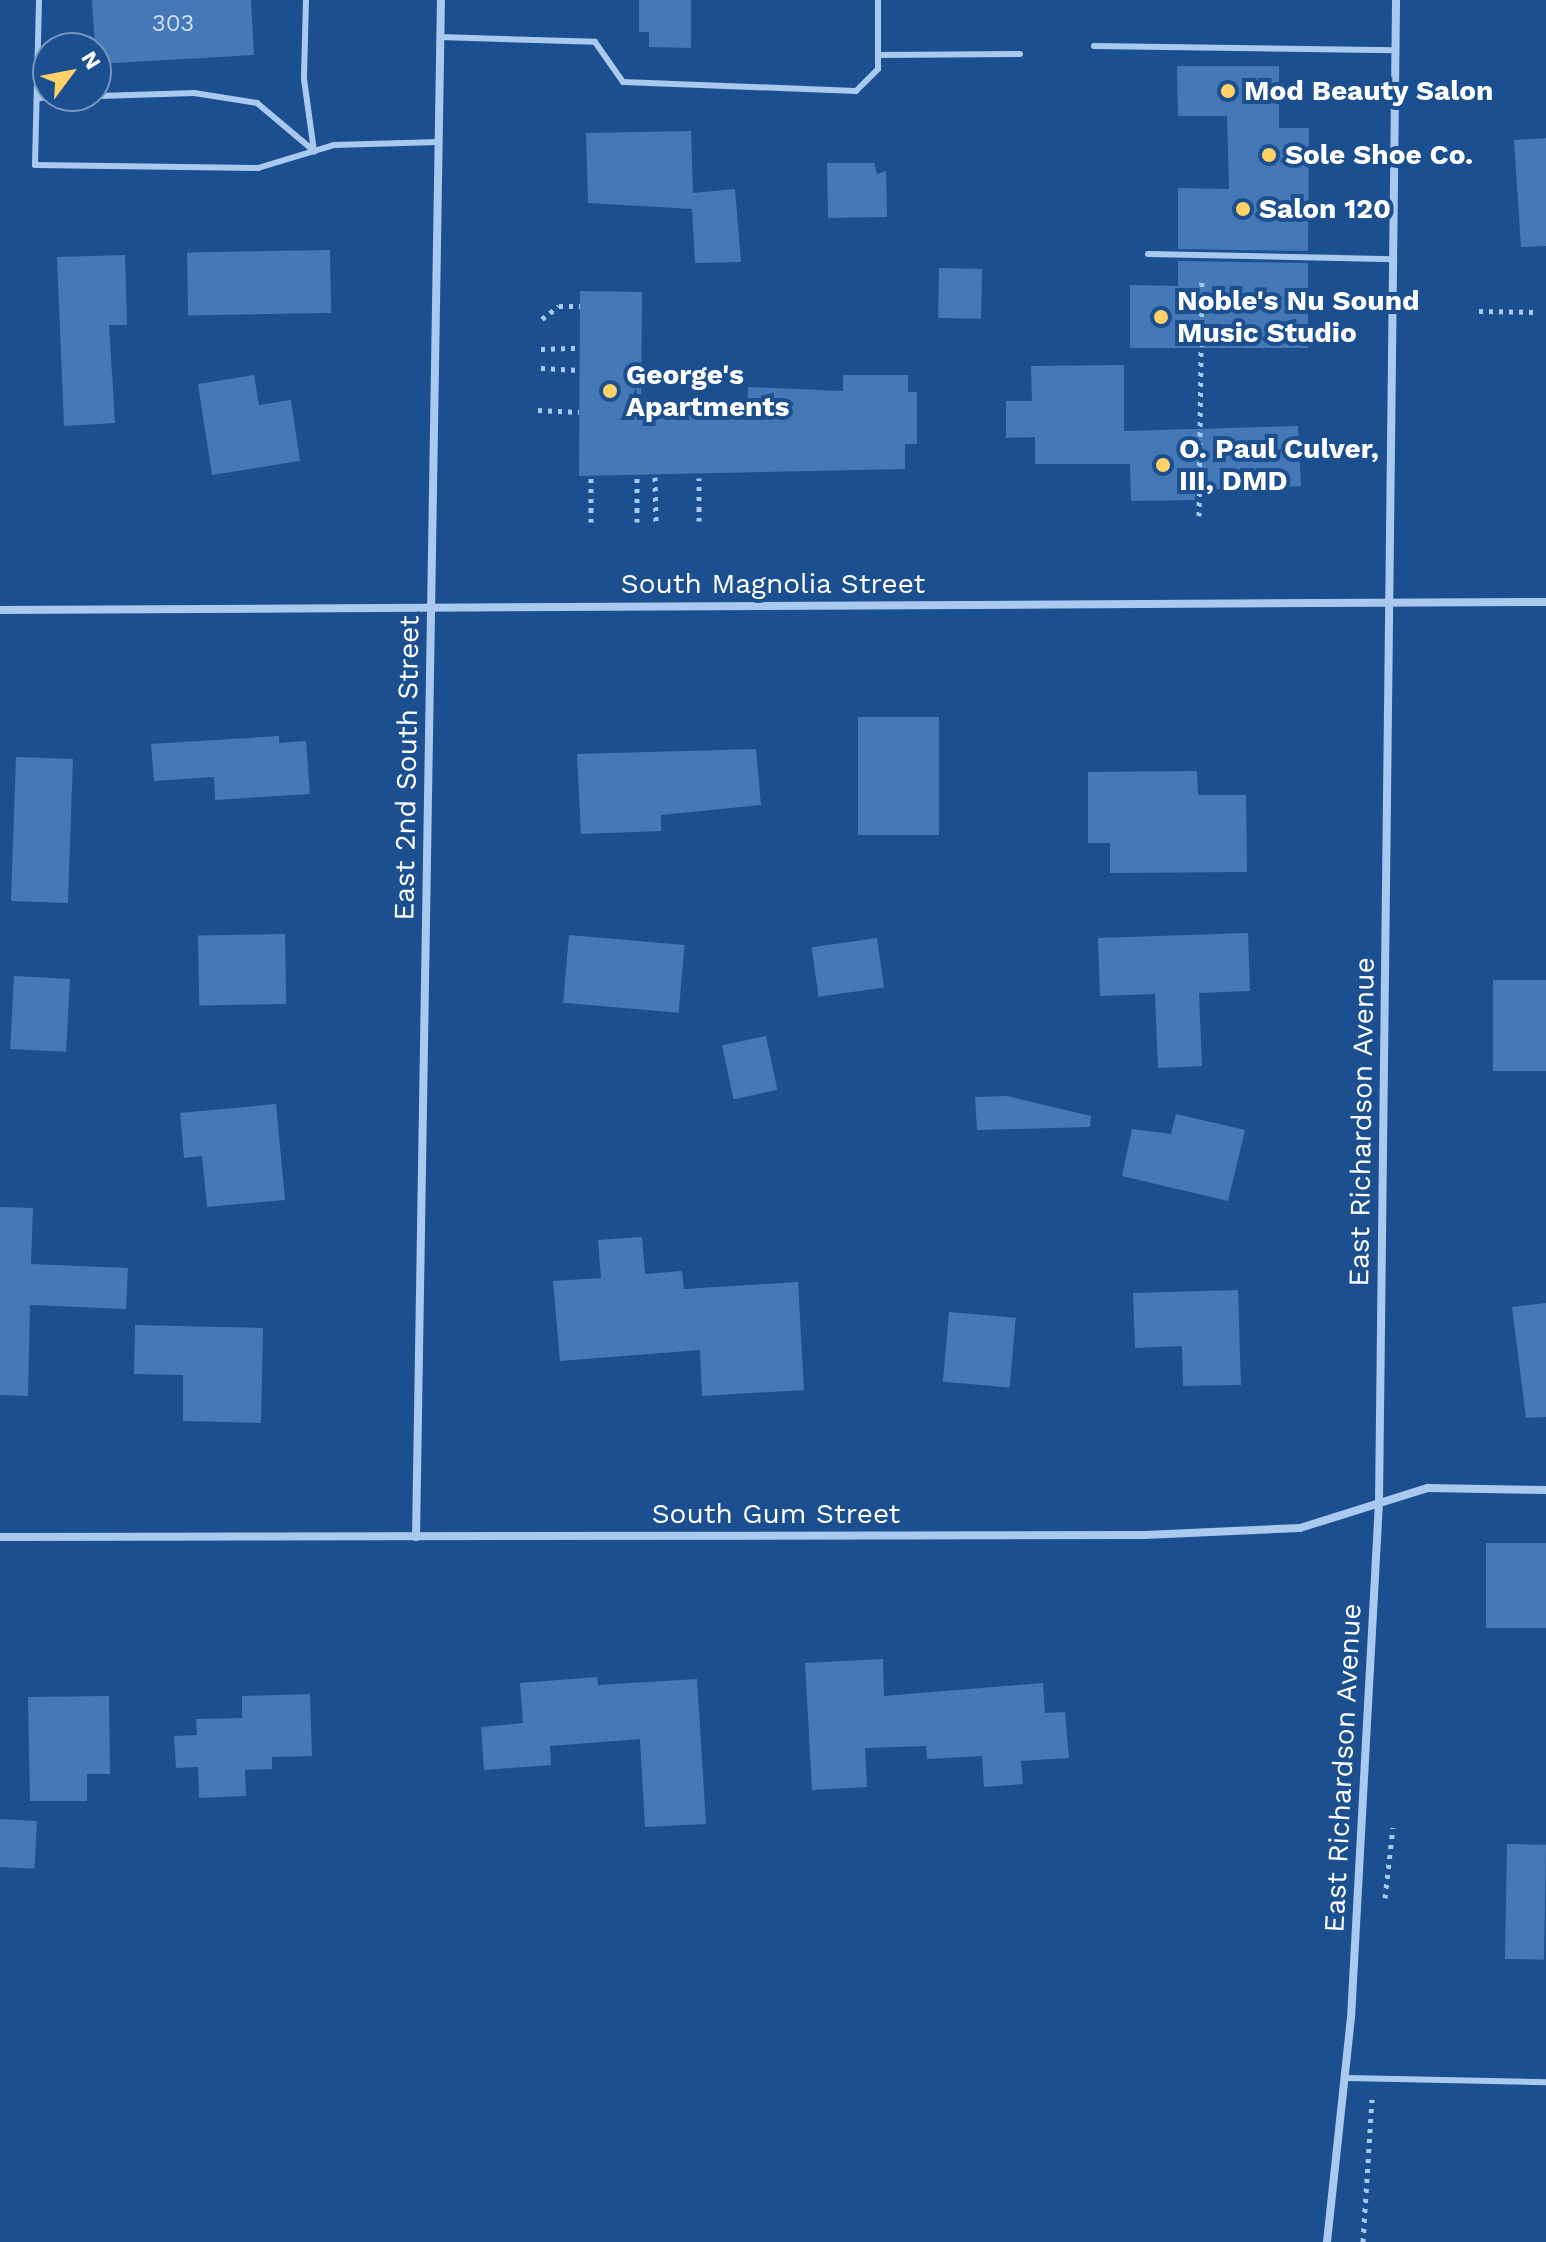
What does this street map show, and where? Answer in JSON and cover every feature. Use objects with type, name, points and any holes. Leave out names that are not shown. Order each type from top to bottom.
[{"type":"street","name":"East 2nd South Street","points":[[416,1537],[441,0]]},
{"type":"street","name":"East Richardson Avenue","points":[[1327,2242],[1347,2078],[1379,1503],[1396,0]]},
{"type":"street","name":"South Magnolia Street","points":[[0,610],[1546,602]]},
{"type":"street","name":"South Gum Street","points":[[0,1537],[1145,1535],[1300,1528],[1428,1488],[1546,1490]]},
{"type":"lane","points":[[38,32],[39,0]]},
{"type":"lane","points":[[306,0],[304,79],[314,151]]},
{"type":"lane","points":[[440,37],[595,42],[623,82],[856,91],[878,69],[878,0]]},
{"type":"lane","points":[[1094,46],[1395,50]]},
{"type":"lane","points":[[878,55],[1020,54]]},
{"type":"lane","points":[[112,96],[194,93],[257,103],[314,151]]},
{"type":"lane","points":[[37,112],[35,165],[258,168],[314,151],[439,142]]},
{"type":"lane","points":[[1148,254],[1394,259]]},
{"type":"lane","points":[[1347,2078],[1546,2082]]},
{"type":"path","points":[[1199,516],[1202,255]]},
{"type":"path","points":[[542,319],[559,306],[580,306]]},
{"type":"path","points":[[1479,311],[1535,312]]},
{"type":"path","points":[[541,349],[579,348]]},
{"type":"path","points":[[541,368],[579,370]]},
{"type":"path","points":[[538,410],[579,412]]},
{"type":"path","points":[[591,476],[591,522]]},
{"type":"path","points":[[637,477],[637,522]]},
{"type":"path","points":[[655,477],[656,522]]},
{"type":"path","points":[[699,478],[699,521]]},
{"type":"building","points":[[92,0],[251,0],[254,55],[112,63],[112,32],[94,32]]},
{"type":"building","points":[[639,0],[691,0],[691,48],[649,47],[649,32],[639,32]]},
{"type":"building","points":[[1177,66],[1279,66],[1279,128],[1309,128],[1308,251],[1178,249],[1178,188],[1229,189],[1227,116],[1178,116]]},
{"type":"building","points":[[691,131],[693,193],[735,189],[741,262],[695,263],[692,209],[588,203],[586,133]]},
{"type":"building","points":[[1546,138],[1546,246],[1521,247],[1514,140]]},
{"type":"building","points":[[827,163],[874,163],[877,174],[886,171],[887,217],[828,218]]},
{"type":"building","points":[[330,250],[331,313],[188,315],[187,252]]},
{"type":"building","points":[[125,255],[127,325],[109,325],[115,423],[64,426],[57,257]]},
{"type":"building","points":[[1178,261],[1308,263],[1308,348],[1130,348],[1130,285],[1178,286]]},
{"type":"building","points":[[939,268],[982,269],[981,319],[938,318]]},
{"type":"building","points":[[580,291],[642,292],[641,415],[747,415],[748,387],[843,391],[843,375],[908,375],[908,392],[917,392],[917,444],[905,444],[905,469],[579,476]]},
{"type":"building","points":[[1124,365],[1124,431],[1298,426],[1301,486],[1195,490],[1195,500],[1131,501],[1130,464],[1035,464],[1035,437],[1006,438],[1006,401],[1032,401],[1031,366]]},
{"type":"building","points":[[254,375],[259,405],[291,400],[300,461],[212,475],[198,384]]},
{"type":"building","points":[[858,717],[939,717],[939,835],[858,835]]},
{"type":"building","points":[[279,736],[279,743],[306,741],[310,794],[215,800],[214,777],[154,781],[151,744]]},
{"type":"building","points":[[756,749],[761,805],[661,815],[661,831],[581,834],[577,754]]},
{"type":"building","points":[[16,757],[73,759],[68,903],[11,901]]},
{"type":"building","points":[[1197,771],[1198,795],[1246,795],[1247,872],[1110,873],[1110,843],[1088,843],[1088,772]]},
{"type":"building","points":[[1248,933],[1250,991],[1199,993],[1202,1066],[1158,1068],[1155,994],[1100,996],[1098,938]]},
{"type":"building","points":[[285,934],[286,1004],[199,1006],[198,936]]},
{"type":"building","points":[[569,935],[685,945],[679,1013],[563,1003]]},
{"type":"building","points":[[877,938],[884,988],[819,997],[812,947]]},
{"type":"building","points":[[14,976],[70,979],[66,1052],[10,1049]]},
{"type":"building","points":[[1493,980],[1546,980],[1546,1071],[1493,1071]]},
{"type":"building","points":[[766,1036],[777,1090],[733,1099],[722,1045]]},
{"type":"building","points":[[1007,1096],[1091,1116],[1090,1127],[977,1130],[975,1097]]},
{"type":"building","points":[[276,1104],[285,1200],[207,1207],[202,1156],[184,1158],[180,1113]]},
{"type":"building","points":[[1176,1114],[1245,1130],[1228,1201],[1122,1176],[1132,1129],[1171,1134]]},
{"type":"building","points":[[0,1207],[33,1208],[31,1264],[128,1268],[126,1309],[30,1305],[28,1396],[0,1395]]},
{"type":"building","points":[[642,1237],[645,1274],[682,1271],[684,1289],[798,1282],[804,1390],[702,1396],[700,1350],[560,1361],[553,1281],[601,1278],[598,1240]]},
{"type":"building","points":[[1238,1290],[1241,1385],[1183,1386],[1182,1346],[1135,1348],[1133,1293]]},
{"type":"building","points":[[1546,1303],[1546,1417],[1526,1418],[1512,1307]]},
{"type":"building","points":[[949,1312],[1016,1318],[1010,1388],[943,1382]]},
{"type":"building","points":[[135,1325],[263,1328],[261,1423],[183,1421],[183,1375],[134,1374]]},
{"type":"building","points":[[1486,1543],[1546,1543],[1546,1628],[1486,1628]]},
{"type":"building","points":[[883,1659],[884,1696],[1043,1683],[1045,1713],[1065,1712],[1069,1758],[1021,1761],[1023,1784],[984,1787],[982,1756],[927,1759],[926,1746],[865,1748],[867,1787],[812,1790],[805,1663]]},
{"type":"building","points":[[597,1677],[598,1685],[697,1679],[706,1824],[645,1827],[640,1739],[550,1746],[551,1765],[484,1770],[481,1727],[523,1723],[520,1683]]},
{"type":"building","points":[[310,1694],[312,1756],[272,1757],[272,1769],[245,1770],[246,1796],[199,1798],[198,1767],[176,1768],[174,1736],[197,1735],[196,1719],[242,1718],[242,1696]]},
{"type":"building","points":[[109,1696],[110,1774],[87,1774],[87,1801],[30,1801],[28,1697]]},
{"type":"building","points":[[0,1819],[37,1821],[34,1869],[0,1867]]},
{"type":"building","points":[[1507,1844],[1546,1845],[1544,1960],[1505,1959]]},
{"type":"place","name":"Mod Beauty Salon","points":[[1228,91]]},
{"type":"place","name":"Sole Shoe Co.","points":[[1269,155]]},
{"type":"place","name":"Salon 120","points":[[1243,209]]},
{"type":"place","name":"Noble's Nu Sound Music Studio","points":[[1161,317]]},
{"type":"place","name":"George's Apartments","points":[[610,391]]},
{"type":"place","name":"O. Paul Culver, III, DMD","points":[[1163,465]]}]
